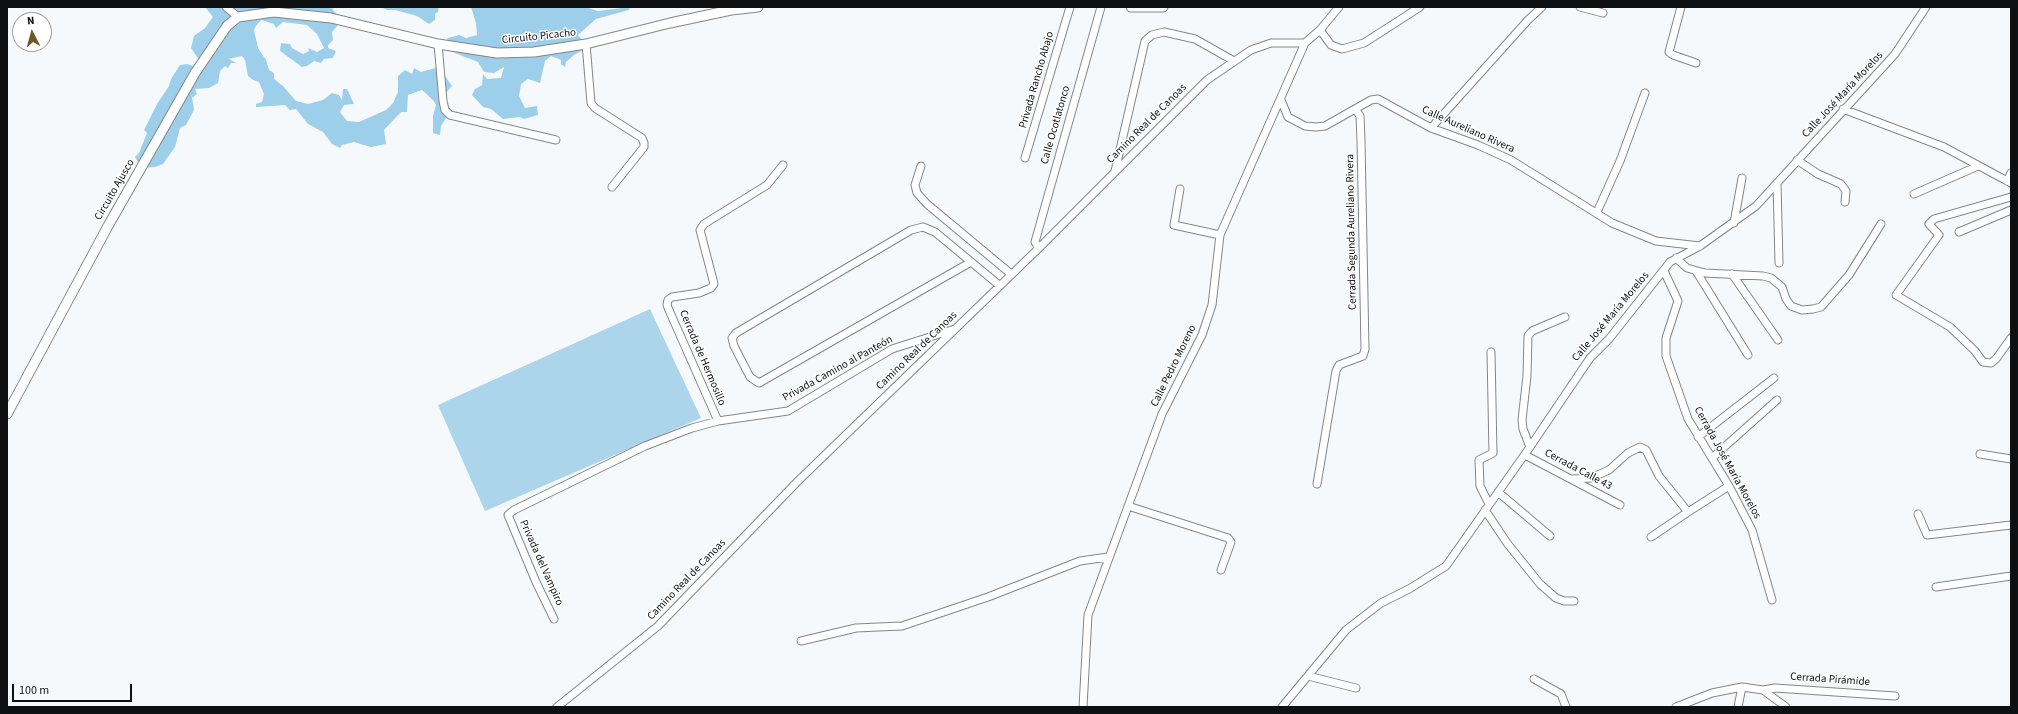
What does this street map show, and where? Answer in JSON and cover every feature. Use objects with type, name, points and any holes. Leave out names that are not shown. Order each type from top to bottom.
[{"type":"main road","name":"Circuito Picacho","points":[[238,17],[274,12],[331,18],[438,44],[497,53],[534,52],[586,44],[670,23],[749,7],[758,7]]},
{"type":"main road","points":[[1131,7],[1163,7]]},
{"type":"main road","name":"Circuito Ajusco","points":[[7,414],[108,226],[195,73],[227,26],[238,17]]},
{"type":"street","points":[[226,7],[238,17]]},
{"type":"street","name":"Privada Rancho Abajo","points":[[1025,158],[1070,7]]},
{"type":"street","name":"Calle Ocotlatonco","points":[[1039,248],[1035,242],[1101,7]]},
{"type":"street","name":"Calle Pedro Moreno","points":[[1083,707],[1088,615],[1108,557],[1162,414],[1202,336],[1212,305],[1220,235],[1305,43],[1320,30],[1339,7]]},
{"type":"street","points":[[1320,30],[1332,45],[1342,49],[1364,43],[1420,7]]},
{"type":"street","points":[[1431,128],[1528,20],[1542,7]]},
{"type":"street","points":[[1580,7],[1603,13]]},
{"type":"street","points":[[1681,7],[1669,52],[1673,55],[1696,63]]},
{"type":"street","name":"Calle José María Morelos","points":[[1282,707],[1346,630],[1381,603],[1446,566],[1525,455],[1590,358],[1609,339],[1670,262],[1700,246],[1756,206],[1843,109],[1895,54],[1926,7]]},
{"type":"street","points":[[1115,171],[1146,41],[1152,35],[1164,32],[1195,40],[1234,61]]},
{"type":"street","name":"Camino Real de Canoas","points":[[557,707],[658,626],[798,481],[957,328],[999,285],[1039,248],[1207,80],[1252,50],[1270,43],[1305,43]]},
{"type":"street","points":[[438,44],[443,101],[446,110],[450,115],[556,140]]},
{"type":"street","points":[[586,44],[591,103],[595,108],[642,138],[644,143],[644,148],[612,187]]},
{"type":"street","points":[[1597,212],[1620,161],[1645,93]]},
{"type":"street","name":"Calle Aureliano Rivera","points":[[1280,100],[1288,117],[1305,126],[1325,126],[1356,110],[1371,100],[1378,99],[1431,128],[1478,145],[1511,160],[1597,212],[1612,223],[1656,241],[1700,246]]},
{"type":"street","points":[[1843,109],[1944,147],[2009,182],[2011,173]]},
{"type":"street","name":"Cerrada Segunda Aureliano Rivera","points":[[1317,484],[1336,371],[1339,365],[1359,359],[1363,356],[1361,140],[1360,116],[1356,110]]},
{"type":"street","points":[[1797,160],[1818,174],[1841,184],[1846,191],[1845,202]]},
{"type":"street","name":"Cerrada de Hermosillo","points":[[718,422],[669,310],[667,305],[668,300],[711,288],[714,284],[700,230],[704,224],[767,185],[784,165]]},
{"type":"street","points":[[921,166],[915,185],[917,193],[927,204],[1011,274]]},
{"type":"street","points":[[1914,194],[1978,166]]},
{"type":"street","points":[[1734,223],[1742,178]]},
{"type":"street","points":[[1777,183],[1779,263]]},
{"type":"street","points":[[1180,190],[1174,224],[1220,235]]},
{"type":"street","points":[[2011,197],[1934,219],[1930,224],[1939,235],[1896,295],[1950,327],[1975,350],[1983,362],[1991,363],[1996,359],[2011,338]]},
{"type":"street","points":[[1959,232],[2011,210]]},
{"type":"street","points":[[1676,258],[1682,265],[1696,271],[1763,276],[1771,278],[1782,287],[1786,299],[1791,306],[1802,310],[1813,309],[1821,307],[1850,275],[1881,224]]},
{"type":"street","points":[[971,262],[766,381],[759,383],[750,377],[734,346],[732,338],[736,333],[911,230],[922,227],[935,232],[999,285]]},
{"type":"street","name":"Cerrada José María Morelos","points":[[1664,271],[1678,302],[1666,338],[1666,356],[1688,419],[1729,486],[1757,544],[1772,600]]},
{"type":"street","points":[[1696,271],[1748,355]]},
{"type":"street","points":[[1732,274],[1778,340]]},
{"type":"street","points":[[1530,446],[1523,429],[1522,420],[1527,376],[1528,336],[1532,331],[1565,318]]},
{"type":"street","name":"Privada Camino al Panteón","points":[[508,515],[521,506],[645,446],[692,428],[718,422],[788,411],[892,349],[957,328]]},
{"type":"street","points":[[1491,352],[1492,453],[1479,460],[1480,486],[1487,507],[1507,543],[1540,584],[1556,598],[1564,601],[1574,600]]},
{"type":"street","points":[[1698,437],[1774,378]]},
{"type":"street","points":[[1712,458],[1777,400]]},
{"type":"street","points":[[1573,479],[1592,478],[1608,470],[1628,453],[1640,447],[1646,450],[1659,476],[1688,512]]},
{"type":"street","points":[[1980,454],[2011,459]]},
{"type":"street","name":"Cerrada Calle 43","points":[[1525,455],[1620,505]]},
{"type":"street","points":[[1651,537],[1729,486]]},
{"type":"street","points":[[1498,492],[1550,536]]},
{"type":"street","points":[[1128,506],[1228,538],[1231,542],[1221,570]]},
{"type":"street","points":[[1918,514],[1927,535],[2011,526]]},
{"type":"street","name":"Privada del Vampiro","points":[[508,515],[536,582],[554,619]]},
{"type":"street","points":[[801,641],[856,628],[902,626],[988,598],[1080,561],[1108,557]]},
{"type":"street","points":[[1936,587],[2011,576]]},
{"type":"street","points":[[1308,676],[1356,688]]},
{"type":"street","points":[[1534,679],[1561,694],[1566,707]]},
{"type":"street","points":[[1738,707],[1742,687]]},
{"type":"street","name":"Cerrada Pirámide","points":[[1676,707],[1712,693],[1742,687],[1763,690],[1775,688],[1895,696]]},
{"type":"street","points":[[1763,690],[1786,707]]},
{"type":"shaded area","points":[[205,7],[336,7],[332,9],[340,18],[338,25],[332,32],[333,40],[328,45],[328,48],[336,51],[333,58],[324,59],[321,63],[314,61],[307,66],[302,67],[280,51],[281,43],[290,44],[292,48],[303,54],[309,51],[308,48],[317,52],[324,48],[317,34],[307,25],[283,22],[276,28],[274,24],[261,20],[254,30],[258,48],[266,60],[269,70],[274,73],[274,79],[283,86],[296,101],[308,104],[323,100],[332,93],[339,95],[342,100],[343,89],[347,89],[354,104],[344,105],[340,112],[347,121],[359,122],[386,110],[393,103],[398,92],[398,76],[405,70],[412,74],[414,68],[421,72],[439,67],[452,86],[445,94],[446,118],[441,126],[440,135],[433,133],[433,116],[436,105],[433,100],[422,90],[408,95],[407,112],[401,112],[384,130],[386,144],[371,147],[354,142],[342,145],[340,148],[332,144],[323,132],[308,124],[296,109],[290,110],[285,105],[256,107],[256,104],[262,102],[264,94],[259,82],[248,76],[245,60],[242,56],[229,59],[236,63],[231,63],[228,68],[225,66],[220,71],[218,83],[209,88],[195,89],[197,94],[192,98],[194,110],[186,125],[180,128],[175,147],[163,164],[155,167],[141,168],[135,157],[139,153],[147,133],[144,130],[157,104],[169,86],[171,79],[180,65],[187,64],[196,67],[202,64],[191,48],[194,36],[205,28],[213,17]]},
{"type":"shaded area","points":[[381,7],[439,7],[438,12],[435,14],[435,20],[429,24],[417,16],[395,10],[387,10]]},
{"type":"shaded area","points":[[471,7],[585,7],[598,11],[630,7],[629,10],[596,19],[580,33],[578,35],[585,43],[581,51],[566,62],[565,67],[561,64],[561,60],[551,56],[545,61],[540,83],[528,79],[521,84],[519,96],[525,108],[537,106],[538,115],[524,119],[520,117],[503,119],[491,109],[483,107],[472,95],[475,89],[482,85],[483,74],[487,79],[501,78],[504,67],[494,73],[484,72],[478,62],[450,51],[446,41],[448,38],[459,35],[466,38],[477,35],[476,23]]},
{"type":"shaded area","points":[[650,309],[701,418],[485,511],[438,405]]}]
